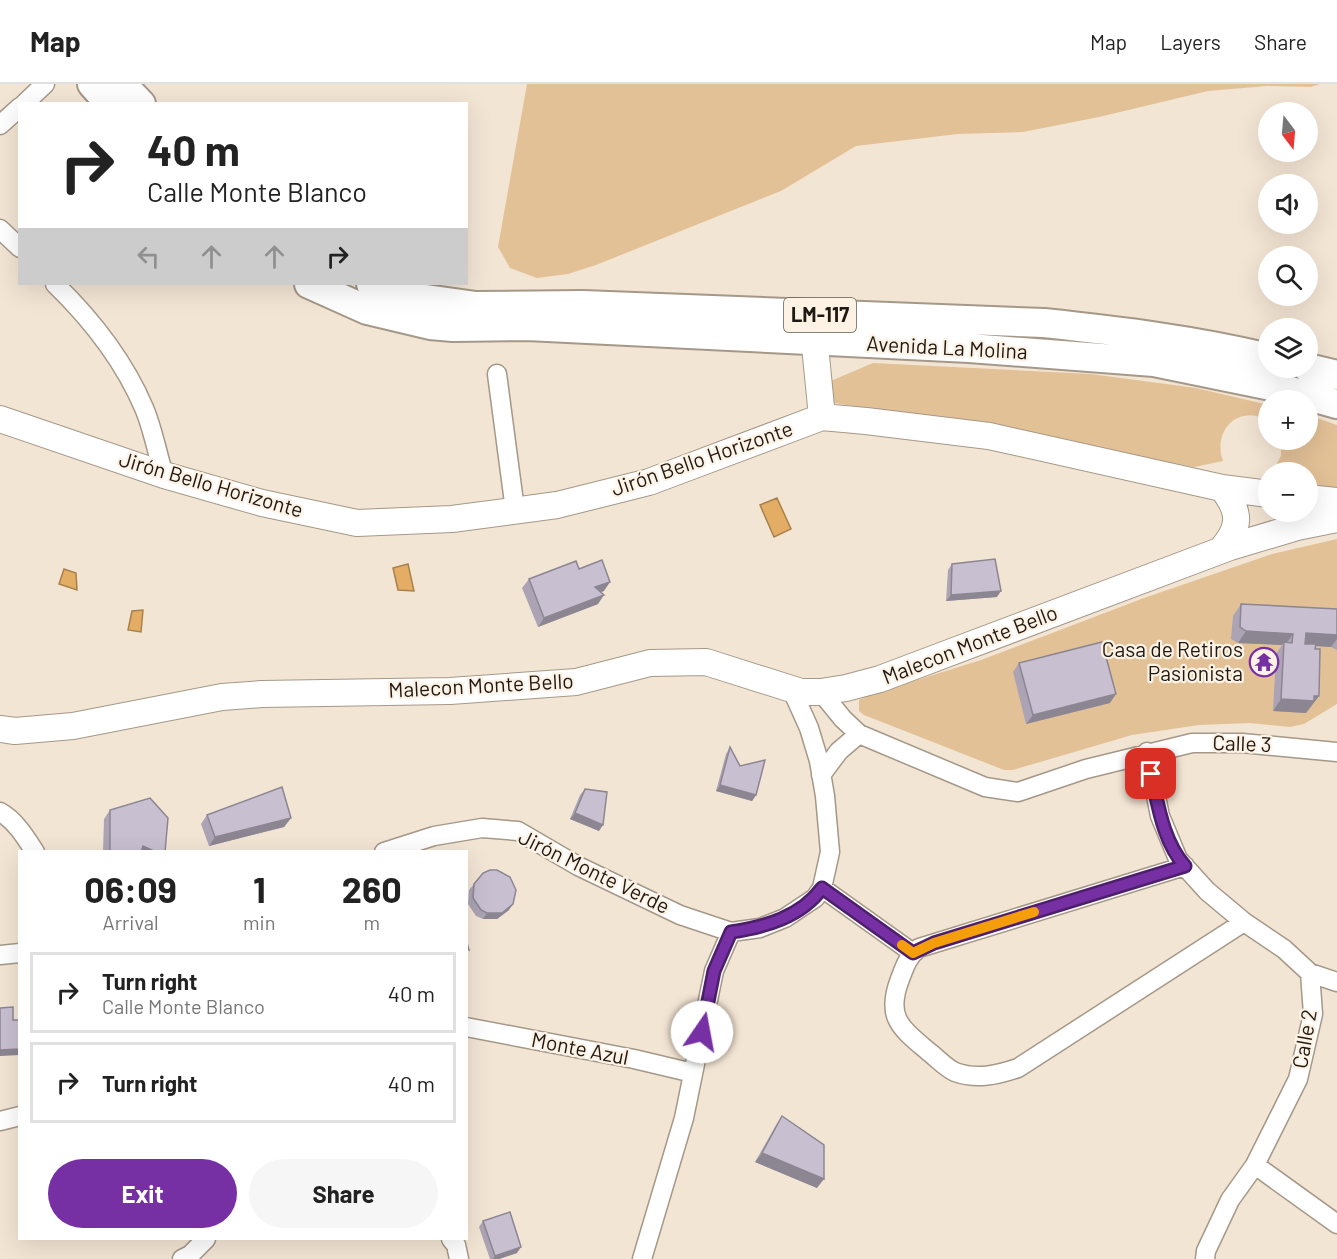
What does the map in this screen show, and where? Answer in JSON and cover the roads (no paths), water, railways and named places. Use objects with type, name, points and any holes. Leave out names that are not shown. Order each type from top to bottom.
[{"type":"main road","points":[[92,84],[108,102]]},
{"type":"main road","points":[[122,84],[139,102]]},
{"type":"main road","name":"Avenida La Molina","points":[[311,285],[367,310],[390,317],[453,327],[817,328],[1044,323],[1117,330],[1258,355]]},
{"type":"main road","name":"Avenida La Molina","points":[[374,285],[419,298],[476,306],[583,304],[817,328],[969,348],[1154,362],[1276,387],[1337,404]]},
{"type":"main road","points":[[1318,370],[1337,375]]},
{"type":"street","points":[[26,102],[45,84]]},
{"type":"street","points":[[0,125],[18,109]]},
{"type":"street","points":[[0,229],[18,246]]},
{"type":"street","points":[[56,285],[76,304],[117,356],[144,408],[164,475]]},
{"type":"street","points":[[817,328],[822,417]]},
{"type":"street","points":[[497,374],[514,510]]},
{"type":"street","name":"Jirón Bello Horizonte","points":[[0,419],[164,475],[262,503],[357,523],[452,519],[557,505],[649,482],[822,417],[989,436],[1222,488],[1258,493]]},
{"type":"street","points":[[1221,550],[1233,537],[1237,519],[1233,502],[1222,488]]},
{"type":"street","points":[[1318,499],[1337,501]]},
{"type":"street","name":"Malecon Monte Bello","points":[[0,729],[15,731],[73,726],[242,695],[450,692],[576,682],[650,663],[706,662],[801,692],[821,692],[880,679],[1221,550],[1286,530],[1337,519]]},
{"type":"street","points":[[642,1259],[684,1118],[714,971],[731,932],[760,928],[785,918],[814,898],[822,888],[830,852],[821,775],[809,728],[791,688]]},
{"type":"street","points":[[821,692],[859,734],[839,751],[821,775]]},
{"type":"street","name":"Calle 3","points":[[859,734],[985,787],[1018,792],[1086,769],[1147,752],[1192,743],[1242,743],[1337,752]]},
{"type":"street","points":[[1147,752],[1160,816],[1178,859],[1207,891],[1244,922],[1284,949],[1310,973],[1337,982]]},
{"type":"street","points":[[0,812],[22,832],[34,850]]},
{"type":"street","name":"Jirón Monte Verde","points":[[390,850],[434,836],[482,828],[518,831],[578,866],[670,910],[731,932]]},
{"type":"street","points":[[1185,866],[934,943],[913,953],[907,961],[894,994],[892,1006],[896,1018],[906,1032],[953,1071],[971,1076],[992,1076],[1018,1068],[1244,922]]},
{"type":"street","points":[[822,888],[913,953]]},
{"type":"street","points":[[0,955],[18,953]]},
{"type":"street","name":"Calle 2","points":[[1205,1259],[1206,1251],[1230,1200],[1255,1165],[1298,1079],[1313,1014],[1310,973]]},
{"type":"street","name":"Monte Azul","points":[[468,1027],[693,1072]]},
{"type":"street","points":[[0,1121],[18,1116]]},
{"type":"street","points":[[1255,1165],[1337,1224]]},
{"type":"street","points":[[182,1259],[190,1255],[205,1240]]},
{"type":"street","points":[[452,1240],[456,1245],[459,1259]]},
{"type":"place","name":"Casa de Retiros Pasionista","points":[[1264,662]]}]
